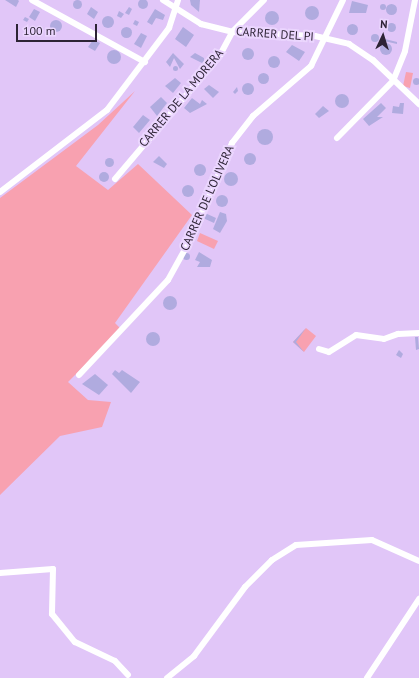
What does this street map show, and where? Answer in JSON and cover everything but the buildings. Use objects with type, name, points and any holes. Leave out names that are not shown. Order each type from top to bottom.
[{"type":"street","points":[[32,0],[44,3],[145,62]]},
{"type":"street","name":"CARRER DEL PI","points":[[163,0],[178,8],[201,24],[232,32],[326,38],[349,44],[373,60],[393,81],[419,104]]},
{"type":"street","points":[[0,192],[107,110],[145,62],[169,28],[178,8],[178,0]]},
{"type":"street","name":"CARRER DE LA MORERA","points":[[115,179],[220,55],[232,32],[264,0]]},
{"type":"street","name":"CARRER DE L'OLIVERA","points":[[79,374],[168,280],[189,242],[232,143],[253,116],[312,66],[344,0]]},
{"type":"street","points":[[337,138],[393,81],[405,51],[415,0]]},
{"type":"street","points":[[319,349],[329,352],[356,335],[384,339],[419,333]]},
{"type":"street","points":[[167,678],[194,656],[245,587],[272,560],[296,545],[372,540],[419,561]]},
{"type":"street","points":[[0,573],[53,569],[52,614],[75,642],[115,661],[128,677]]},
{"type":"street","points":[[367,678],[419,598]]},
{"type":"shaded area","points":[[406,72],[413,73],[410,88],[403,86]]},
{"type":"shaded area","points":[[135,91],[76,166],[108,190],[138,164],[192,215],[115,323],[121,329],[68,382],[88,400],[111,402],[102,427],[60,436],[0,495],[0,198],[98,125]]},
{"type":"shaded area","points":[[200,233],[218,241],[214,249],[197,241]]},
{"type":"shaded area","points":[[306,328],[316,336],[304,352],[293,342]]}]
